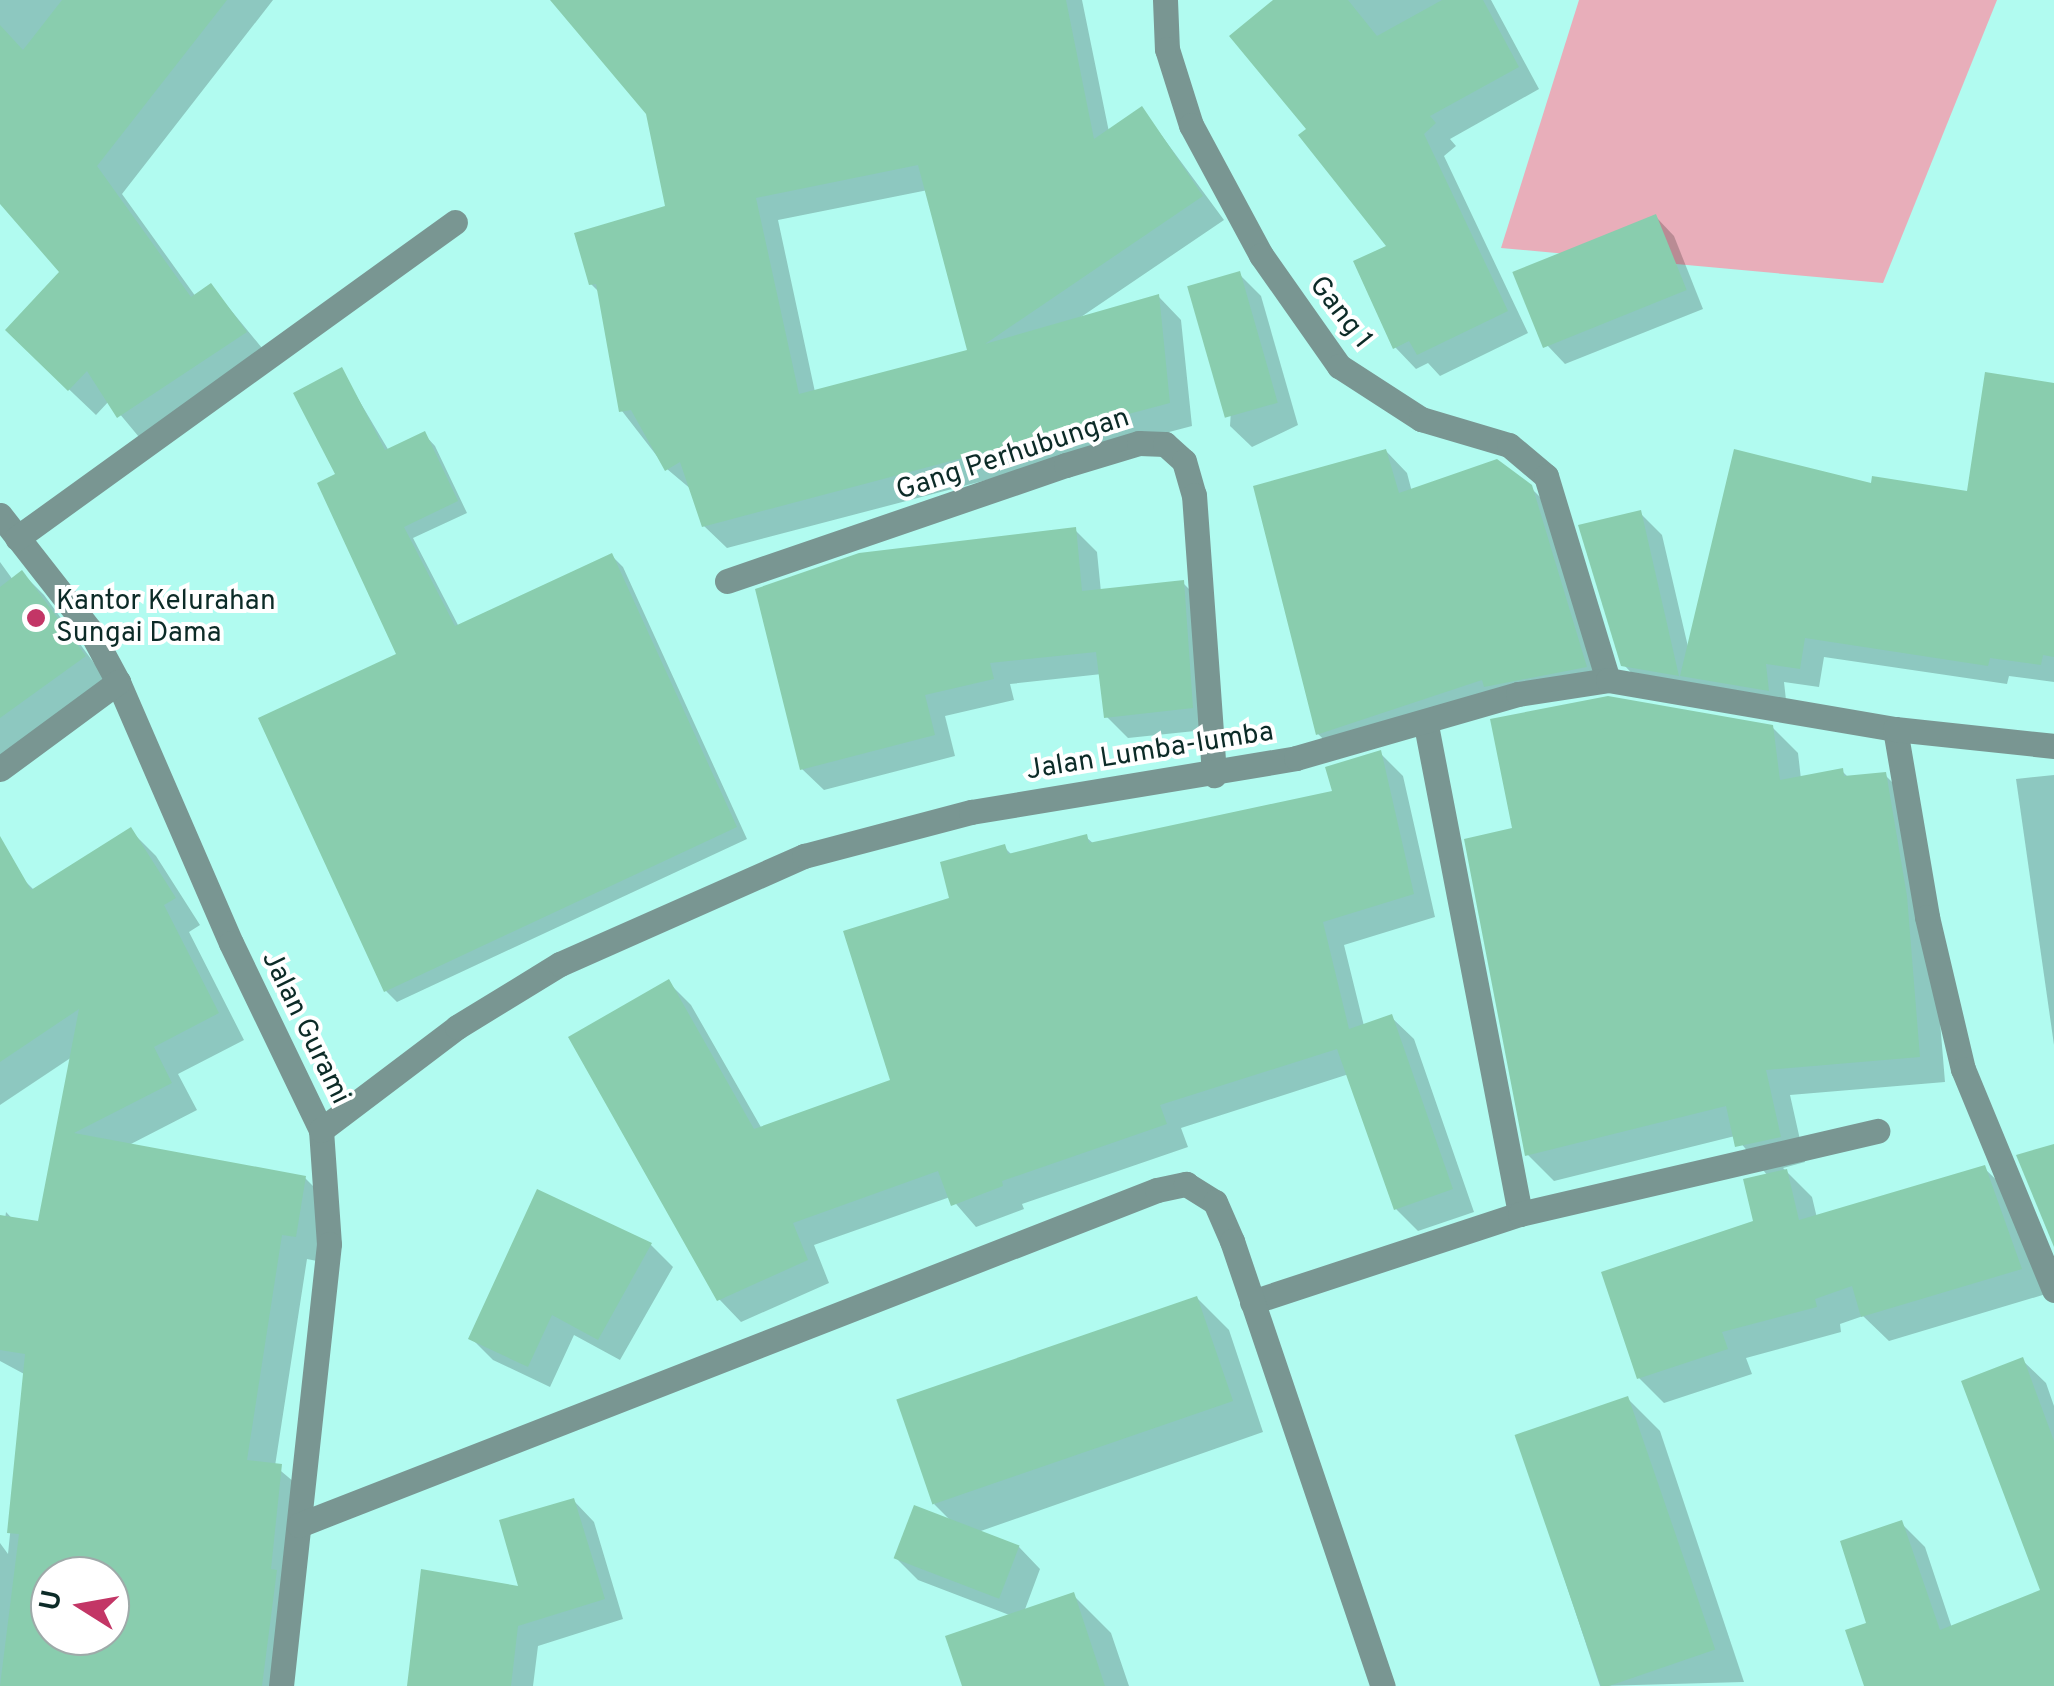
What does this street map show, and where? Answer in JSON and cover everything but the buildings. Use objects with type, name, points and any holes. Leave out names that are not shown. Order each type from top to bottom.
[{"type":"street","name":"Gang 1","points":[[1165,0],[1166,50],[1192,125],[1260,255],[1340,366],[1420,418],[1509,445],[1546,476],[1608,680]]},
{"type":"street","points":[[17,538],[455,222]]},
{"type":"street","name":"Gang Perhubungan","points":[[727,581],[1066,465],[1139,444],[1165,444],[1184,462],[1194,495],[1214,775]]},
{"type":"street","name":"Jalan Gurami","points":[[0,515],[90,630],[118,682],[231,943],[321,1130],[330,1244],[282,1686]]},
{"type":"street","name":"Jalan Lumba-lumba","points":[[321,1130],[457,1027],[560,964],[767,871],[970,812],[1214,775],[1426,725],[1556,685],[1608,680],[1895,729],[2054,746]]},
{"type":"street","points":[[0,770],[118,682]]},
{"type":"street","points":[[1426,725],[1520,1214]]},
{"type":"street","points":[[1895,729],[1927,918],[1963,1070],[2054,1290]]},
{"type":"street","points":[[1252,1302],[1520,1214],[1878,1130]]},
{"type":"street","points":[[300,1524],[1175,1184],[1196,1186],[1214,1202],[1252,1302],[1383,1686]]},
{"type":"shaded area","points":[[1579,0],[1997,0],[1883,283],[1501,248]]},
{"type":"place","name":"Kantor Kelurahan Sungai Dama","points":[[36,618]]}]
